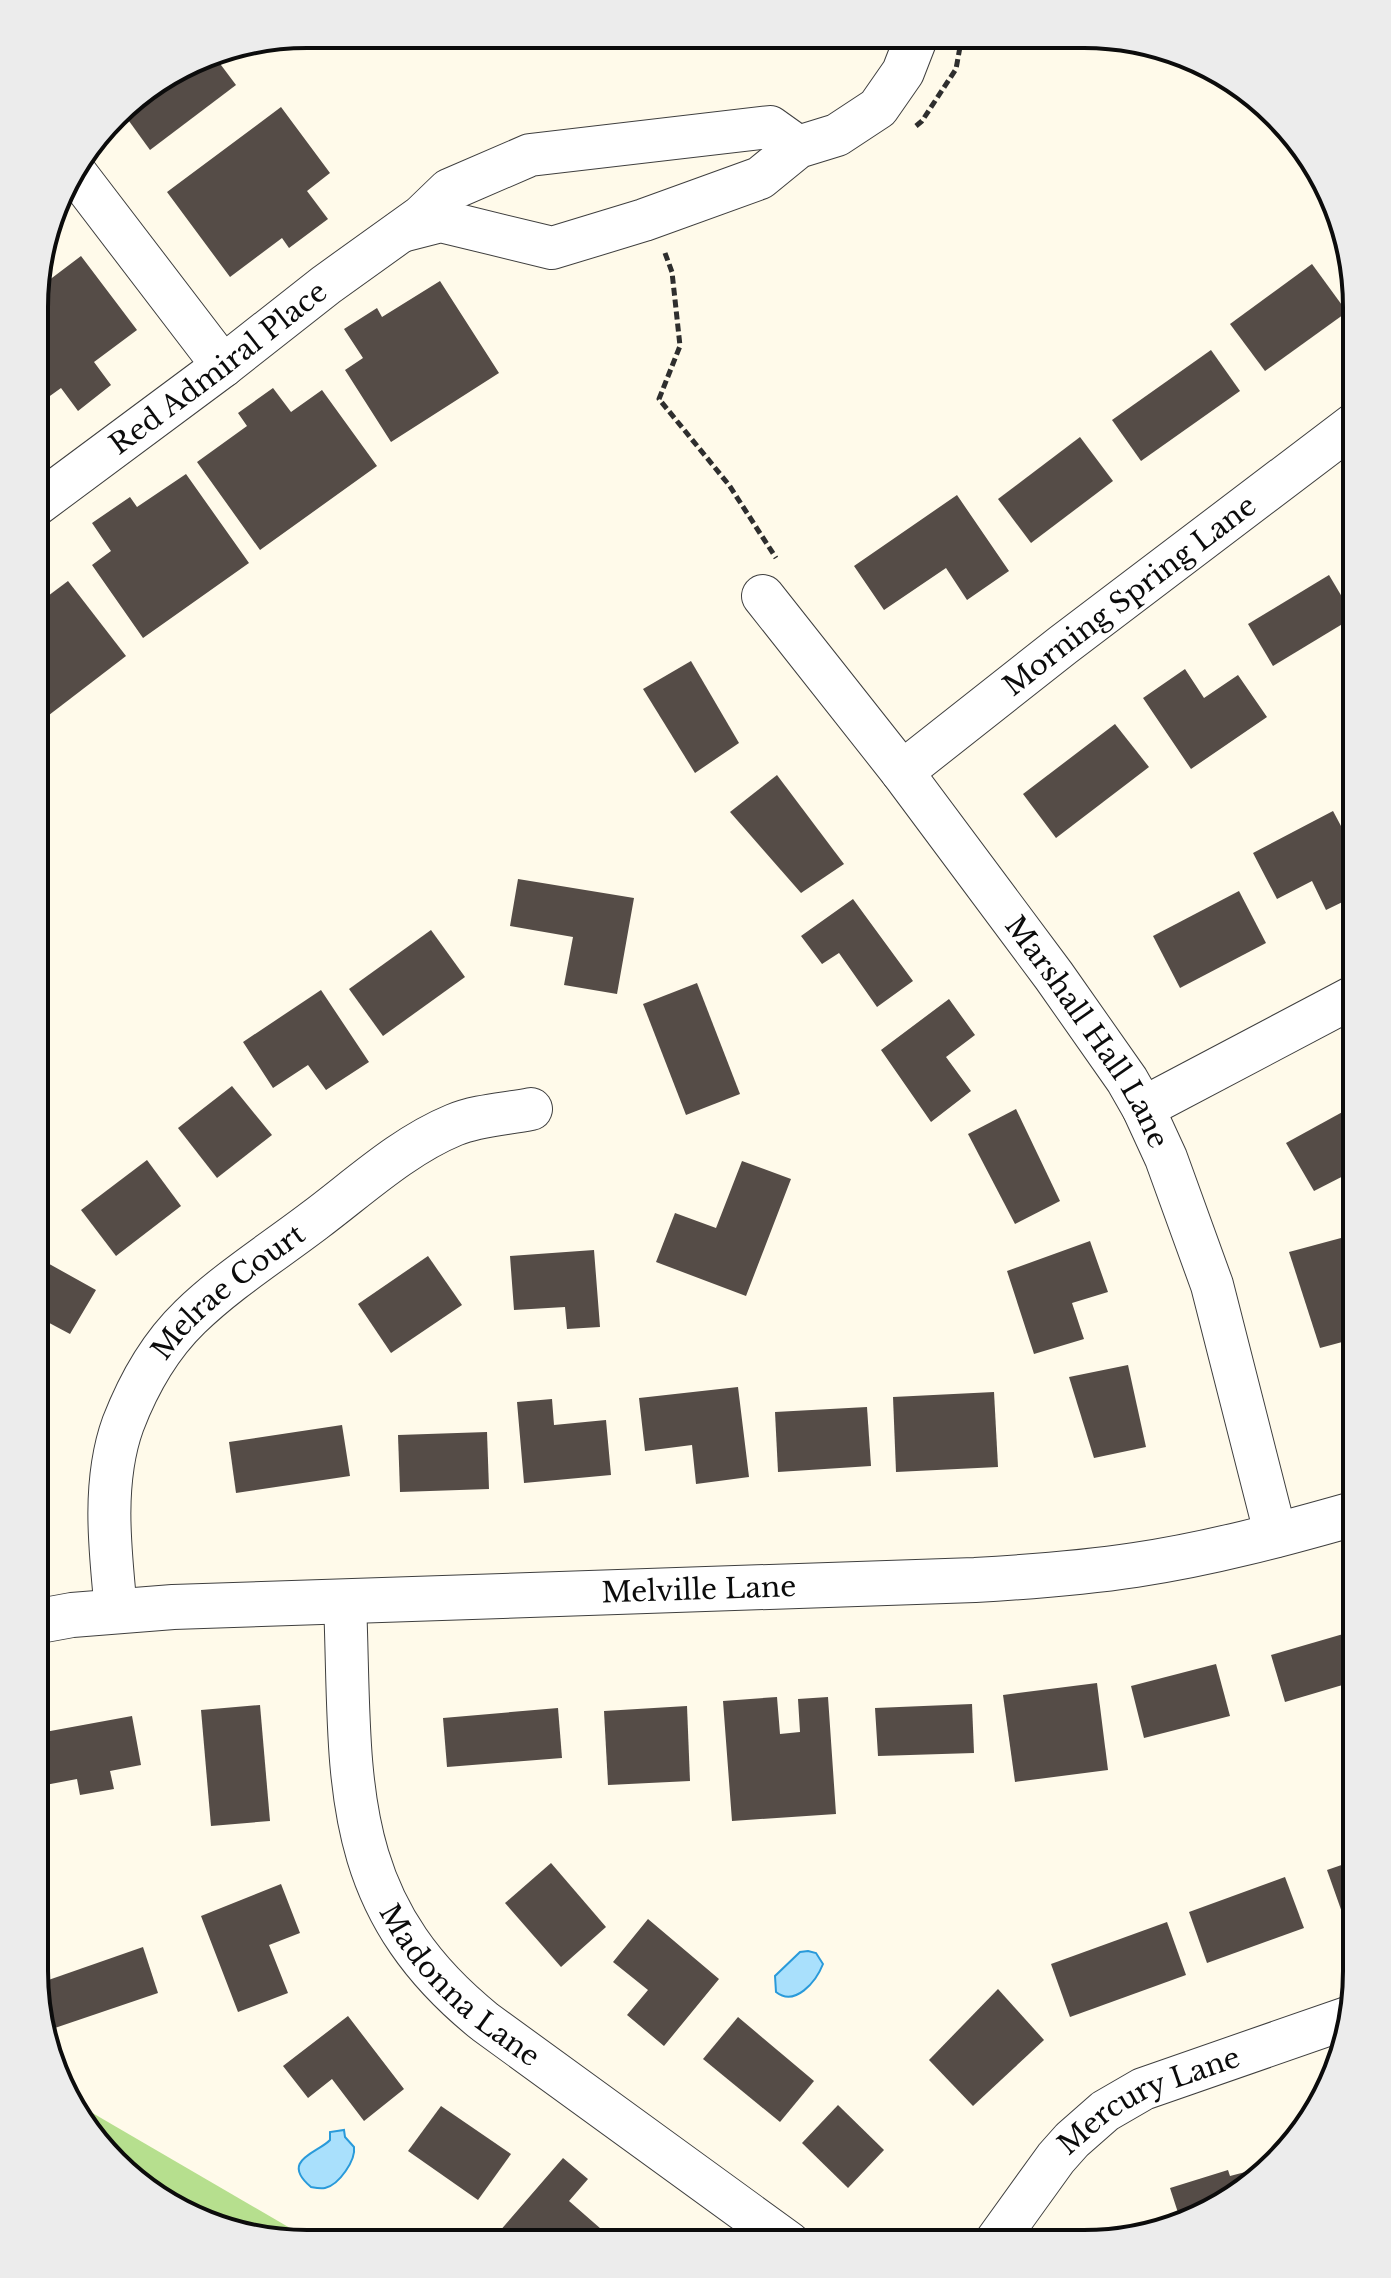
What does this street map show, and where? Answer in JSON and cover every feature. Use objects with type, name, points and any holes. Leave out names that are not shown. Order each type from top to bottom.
[{"type":"street","name":"Red Admiral Place","points":[[402,231],[441,221],[552,248],[644,220],[760,178],[798,147],[837,135],[878,108],[903,72],[912,48]]},
{"type":"street","name":"Red Admiral Place","points":[[48,496],[422,216],[449,190],[530,155],[770,127],[798,147]]},
{"type":"street","points":[[81,181],[223,366]]},
{"type":"street","name":"Morning Spring Lane","points":[[902,772],[1076,635],[1343,433]]},
{"type":"street","name":"Marshall Hall Lane","points":[[763,596],[902,772],[1054,976],[1143,1108],[1166,1158],[1212,1285],[1276,1536]]},
{"type":"street","points":[[1143,1108],[1343,1003]]},
{"type":"street","name":"Melrae Court","points":[[116,1610],[111,1563],[111,1484],[122,1427],[153,1363],[189,1318],[418,1143],[471,1120],[531,1109]]},
{"type":"street","name":"Melville Lane","points":[[48,1620],[116,1610],[1051,1575],[1134,1565],[1217,1550],[1342,1517]]},
{"type":"street","name":"Madonna Lane","points":[[345,1602],[352,1776],[357,1823],[382,1898],[420,1960],[450,1994],[485,2022],[771,2230]]},
{"type":"street","name":"Mercury Lane","points":[[1004,2230],[1056,2158],[1105,2111],[1143,2089],[1338,2021]]},
{"type":"path","points":[[664,250],[672,272],[680,346],[659,399],[729,485],[786,571],[763,596]]},
{"type":"green space","points":[[91,2112],[292,2229],[240,2221],[177,2195],[124,2154]]},
{"type":"water","points":[[800,1952],[816,1953],[823,1964],[810,1985],[790,1996],[776,1992],[775,1976]]},
{"type":"water","points":[[344,2130],[345,2137],[354,2147],[349,2165],[330,2186],[311,2187],[302,2178],[300,2164],[330,2140],[330,2132]]},
{"type":"building","points":[[220,64],[236,85],[150,150],[128,120],[177,83]]},
{"type":"building","points":[[281,107],[330,173],[307,191],[328,219],[289,248],[282,238],[230,277],[167,192]]},
{"type":"building","points":[[81,256],[137,330],[94,362],[111,385],[78,411],[61,388],[48,397],[50,280]]},
{"type":"building","points":[[1312,264],[1343,306],[1343,315],[1265,371],[1230,324]]},
{"type":"building","points":[[440,281],[499,373],[391,442],[345,370],[363,358],[344,329],[377,308],[382,317]]},
{"type":"building","points":[[1211,350],[1240,391],[1141,461],[1112,420]]},
{"type":"building","points":[[273,388],[291,412],[322,390],[377,466],[260,550],[197,462],[247,426],[238,413]]},
{"type":"building","points":[[1080,437],[1113,481],[1031,543],[998,499]]},
{"type":"building","points":[[186,474],[249,563],[143,638],[92,565],[111,551],[92,523],[130,497],[137,507]]},
{"type":"building","points":[[957,495],[1009,571],[967,600],[946,568],[884,610],[854,566]]},
{"type":"building","points":[[1329,575],[1343,598],[1343,624],[1273,666],[1248,624]]},
{"type":"building","points":[[68,581],[126,656],[48,716],[48,596]]},
{"type":"building","points":[[691,661],[739,743],[695,773],[643,689]]},
{"type":"building","points":[[1185,669],[1204,698],[1238,675],[1267,717],[1191,769],[1143,698]]},
{"type":"building","points":[[1115,724],[1149,767],[1056,838],[1023,794]]},
{"type":"building","points":[[777,775],[844,864],[801,893],[730,812]]},
{"type":"building","points":[[1333,811],[1343,829],[1343,902],[1326,910],[1312,881],[1277,899],[1253,853]]},
{"type":"building","points":[[518,879],[634,898],[617,994],[564,985],[573,937],[510,926]]},
{"type":"building","points":[[1239,891],[1266,943],[1180,988],[1153,936]]},
{"type":"building","points":[[853,899],[913,981],[877,1007],[839,953],[822,964],[801,936]]},
{"type":"building","points":[[431,930],[465,977],[383,1036],[349,989]]},
{"type":"building","points":[[697,983],[740,1094],[686,1115],[643,1004]]},
{"type":"building","points":[[321,990],[369,1062],[326,1090],[308,1065],[273,1088],[243,1042]]},
{"type":"building","points":[[949,999],[975,1035],[946,1057],[971,1091],[931,1122],[881,1050]]},
{"type":"building","points":[[232,1086],[272,1135],[217,1178],[178,1128]]},
{"type":"building","points":[[1016,1109],[1060,1201],[1015,1224],[968,1134]]},
{"type":"building","points":[[1343,1112],[1342,1176],[1314,1191],[1286,1143]]},
{"type":"building","points":[[147,1160],[181,1206],[116,1256],[81,1210]]},
{"type":"building","points":[[742,1161],[791,1179],[746,1296],[656,1262],[675,1213],[716,1228]]},
{"type":"building","points":[[1341,1238],[1342,1342],[1320,1348],[1289,1252]]},
{"type":"building","points":[[1090,1241],[1108,1292],[1072,1303],[1084,1339],[1034,1354],[1007,1271]]},
{"type":"building","points":[[594,1250],[600,1327],[567,1329],[565,1307],[514,1310],[510,1256]]},
{"type":"building","points":[[428,1256],[462,1305],[391,1353],[358,1304]]},
{"type":"building","points":[[48,1263],[96,1290],[70,1334],[48,1322]]},
{"type":"building","points":[[1128,1365],[1146,1447],[1094,1458],[1069,1377]]},
{"type":"building","points":[[738,1387],[749,1477],[696,1484],[692,1445],[645,1451],[639,1398]]},
{"type":"building","points":[[994,1392],[998,1467],[896,1472],[893,1397]]},
{"type":"building","points":[[552,1399],[554,1425],[606,1420],[611,1475],[524,1483],[517,1402]]},
{"type":"building","points":[[867,1407],[871,1466],[778,1472],[775,1412]]},
{"type":"building","points":[[342,1425],[350,1476],[236,1493],[229,1442]]},
{"type":"building","points":[[487,1432],[489,1489],[400,1492],[398,1435]]},
{"type":"building","points":[[1342,1634],[1342,1685],[1285,1702],[1271,1655]]},
{"type":"building","points":[[1216,1664],[1230,1716],[1144,1738],[1131,1686]]},
{"type":"building","points":[[1097,1683],[1108,1770],[1015,1782],[1003,1695]]},
{"type":"building","points":[[777,1697],[780,1734],[800,1732],[798,1699],[828,1697],[836,1814],[732,1821],[723,1701]]},
{"type":"building","points":[[972,1704],[974,1753],[878,1756],[875,1708]]},
{"type":"building","points":[[260,1705],[270,1821],[211,1826],[201,1710]]},
{"type":"building","points":[[687,1706],[690,1781],[608,1785],[604,1711]]},
{"type":"building","points":[[558,1708],[562,1758],[447,1767],[443,1718]]},
{"type":"building","points":[[132,1716],[141,1765],[110,1771],[114,1789],[80,1795],[77,1779],[48,1784],[48,1731]]},
{"type":"building","points":[[551,1863],[606,1927],[561,1967],[505,1903]]},
{"type":"building","points":[[1342,1865],[1342,1912],[1327,1870]]},
{"type":"building","points":[[1285,1877],[1304,1928],[1207,1963],[1189,1912]]},
{"type":"building","points":[[281,1884],[300,1933],[269,1945],[288,1993],[238,2012],[201,1916]]},
{"type":"building","points":[[648,1919],[719,1979],[664,2046],[627,2015],[648,1990],[613,1962]]},
{"type":"building","points":[[1167,1922],[1186,1975],[1070,2017],[1051,1964]]},
{"type":"building","points":[[143,1947],[158,1993],[55,2028],[49,1980]]},
{"type":"building","points":[[998,1989],[1044,2040],[973,2106],[929,2060]]},
{"type":"building","points":[[348,2016],[404,2089],[364,2121],[332,2079],[308,2098],[283,2066]]},
{"type":"building","points":[[738,2017],[814,2081],[780,2122],[703,2059]]},
{"type":"building","points":[[838,2105],[884,2150],[848,2188],[802,2143]]},
{"type":"building","points":[[441,2106],[511,2154],[478,2200],[408,2151]]},
{"type":"building","points":[[563,2158],[588,2179],[569,2201],[602,2230],[501,2230]]},
{"type":"building","points":[[1228,2170],[1230,2176],[1247,2172],[1214,2195],[1178,2212],[1170,2188]]}]
